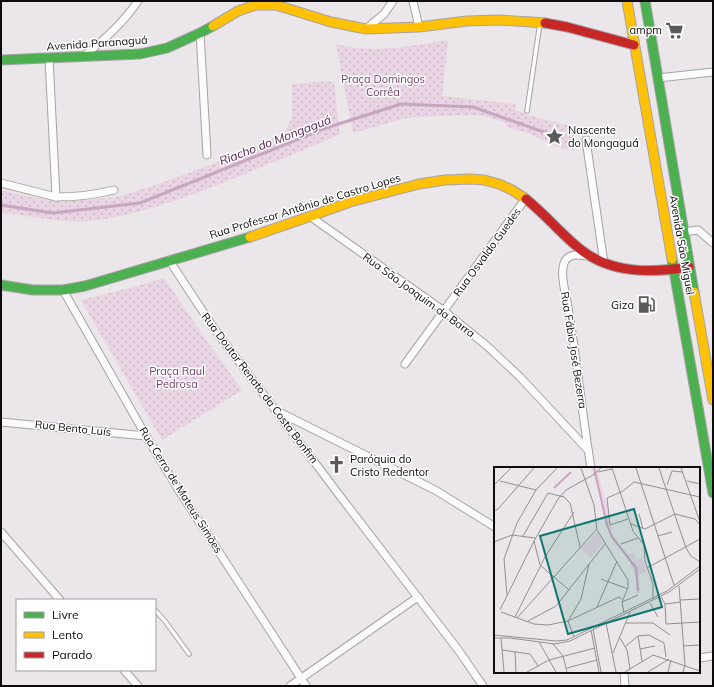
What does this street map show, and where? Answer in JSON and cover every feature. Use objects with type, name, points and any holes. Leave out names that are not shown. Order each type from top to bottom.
[{"type":"main road","name":"Avenida São Miguel","points":[[627,1],[713,493]]},
{"type":"main road","name":"Avenida São Miguel","points":[[645,1],[683,232],[713,400]]},
{"type":"main road","name":"Avenida Paranaguá","points":[[1,60],[82,58],[140,54],[160,50],[200,32],[238,11],[256,5],[276,5],[331,22],[366,29],[419,27],[468,21],[494,20],[540,22],[574,28],[634,45]]},
{"type":"main road","points":[[634,45],[645,52],[656,68]]},
{"type":"main road","name":"Rua Professor Antônio de Castro Lopes","points":[[1,285],[33,290],[63,290],[85,286],[311,217],[348,203],[404,187],[430,182],[461,179],[484,180],[503,186],[526,198],[581,249],[604,263],[616,267],[637,270],[674,270],[689,266]]},
{"type":"street","points":[[82,58],[110,35],[128,16],[138,1]]},
{"type":"street","points":[[366,29],[384,14],[393,1]]},
{"type":"street","points":[[413,1],[419,27]]},
{"type":"street","points":[[200,32],[207,155]]},
{"type":"street","points":[[49,58],[56,197]]},
{"type":"street","points":[[658,78],[713,72]]},
{"type":"street","points":[[586,140],[604,263]]},
{"type":"street","points":[[1,183],[56,197],[75,197],[114,190]]},
{"type":"street","name":"Rua Osvaldo Guedes","points":[[405,364],[526,198]]},
{"type":"street","name":"Rua São Joaquim da Barra","points":[[311,217],[444,311],[487,346],[520,377],[588,450]]},
{"type":"street","points":[[683,232],[698,230],[713,243]]},
{"type":"street","name":"Rua Fábio José Bezerra","points":[[591,467],[574,342],[562,274],[565,261],[575,254],[592,257]]},
{"type":"street","name":"Rua Doutor Renato da Costa Bonfim","points":[[169,260],[215,330],[459,650],[483,686]]},
{"type":"street","name":"Rua Cerro de Mateus Simões","points":[[63,290],[178,489],[306,686]]},
{"type":"street","points":[[275,410],[435,490],[494,526]]},
{"type":"street","name":"Rua Bento Luís","points":[[1,422],[146,436]]},
{"type":"street","points":[[1,532],[59,599]]},
{"type":"street","points":[[290,686],[418,597]]},
{"type":"street","points":[[700,658],[713,656]]},
{"type":"street","points":[[125,671],[138,686]]},
{"type":"street","points":[[624,673],[625,686]]},
{"type":"lane","points":[[527,111],[540,22]]},
{"type":"lane","points":[[156,611],[189,654]]},
{"type":"green space","name":"Praça Domingos Corrêa","points":[[448,40],[442,96],[516,104],[515,110],[531,116],[574,127],[574,150],[560,148],[530,134],[506,127],[507,123],[484,116],[472,115],[406,118],[353,133],[336,44],[350,47],[378,49],[406,47]]},
{"type":"green space","points":[[329,81],[334,83],[340,134],[295,154],[172,202],[122,216],[78,222],[1,213],[1,190],[60,202],[117,197],[156,185],[257,147],[285,132],[292,117],[292,84]]},
{"type":"green space","name":"Praça Raul Pedrosa","points":[[164,278],[242,390],[162,440],[81,300]]},
{"type":"waterway","name":"Riacho do Mongaguá","points":[[1,205],[53,213],[140,203],[326,128],[401,104],[473,107],[555,136]]},
{"type":"traffic: fast","points":[[645,1],[694,292]]},
{"type":"traffic: fast","points":[[1,60],[140,54],[167,48],[213,26]]},
{"type":"traffic: fast","points":[[1,285],[33,290],[63,290],[85,286],[250,237]]},
{"type":"traffic: fast","points":[[672,259],[713,493]]},
{"type":"traffic: slow","points":[[627,1],[672,259]]},
{"type":"traffic: slow","points":[[213,26],[238,11],[256,5],[276,5],[331,22],[366,29],[419,27],[467,21],[500,20],[545,23]]},
{"type":"traffic: slow","points":[[250,237],[350,202],[419,184],[445,180],[484,180],[499,184],[526,199]]},
{"type":"traffic: slow","points":[[694,292],[713,400]]},
{"type":"traffic: jam","points":[[545,23],[567,27],[634,45]]},
{"type":"traffic: jam","points":[[526,199],[580,249],[605,263],[632,270],[646,271],[689,267]]},
{"type":"place","name":"ampm","points":[[675,30]]},
{"type":"place","name":"Nascente do Mongaguá","points":[[555,136]]},
{"type":"place","name":"Giza","points":[[647,305]]},
{"type":"place","name":"Paróquia do Cristo Redentor","points":[[337,465]]}]
